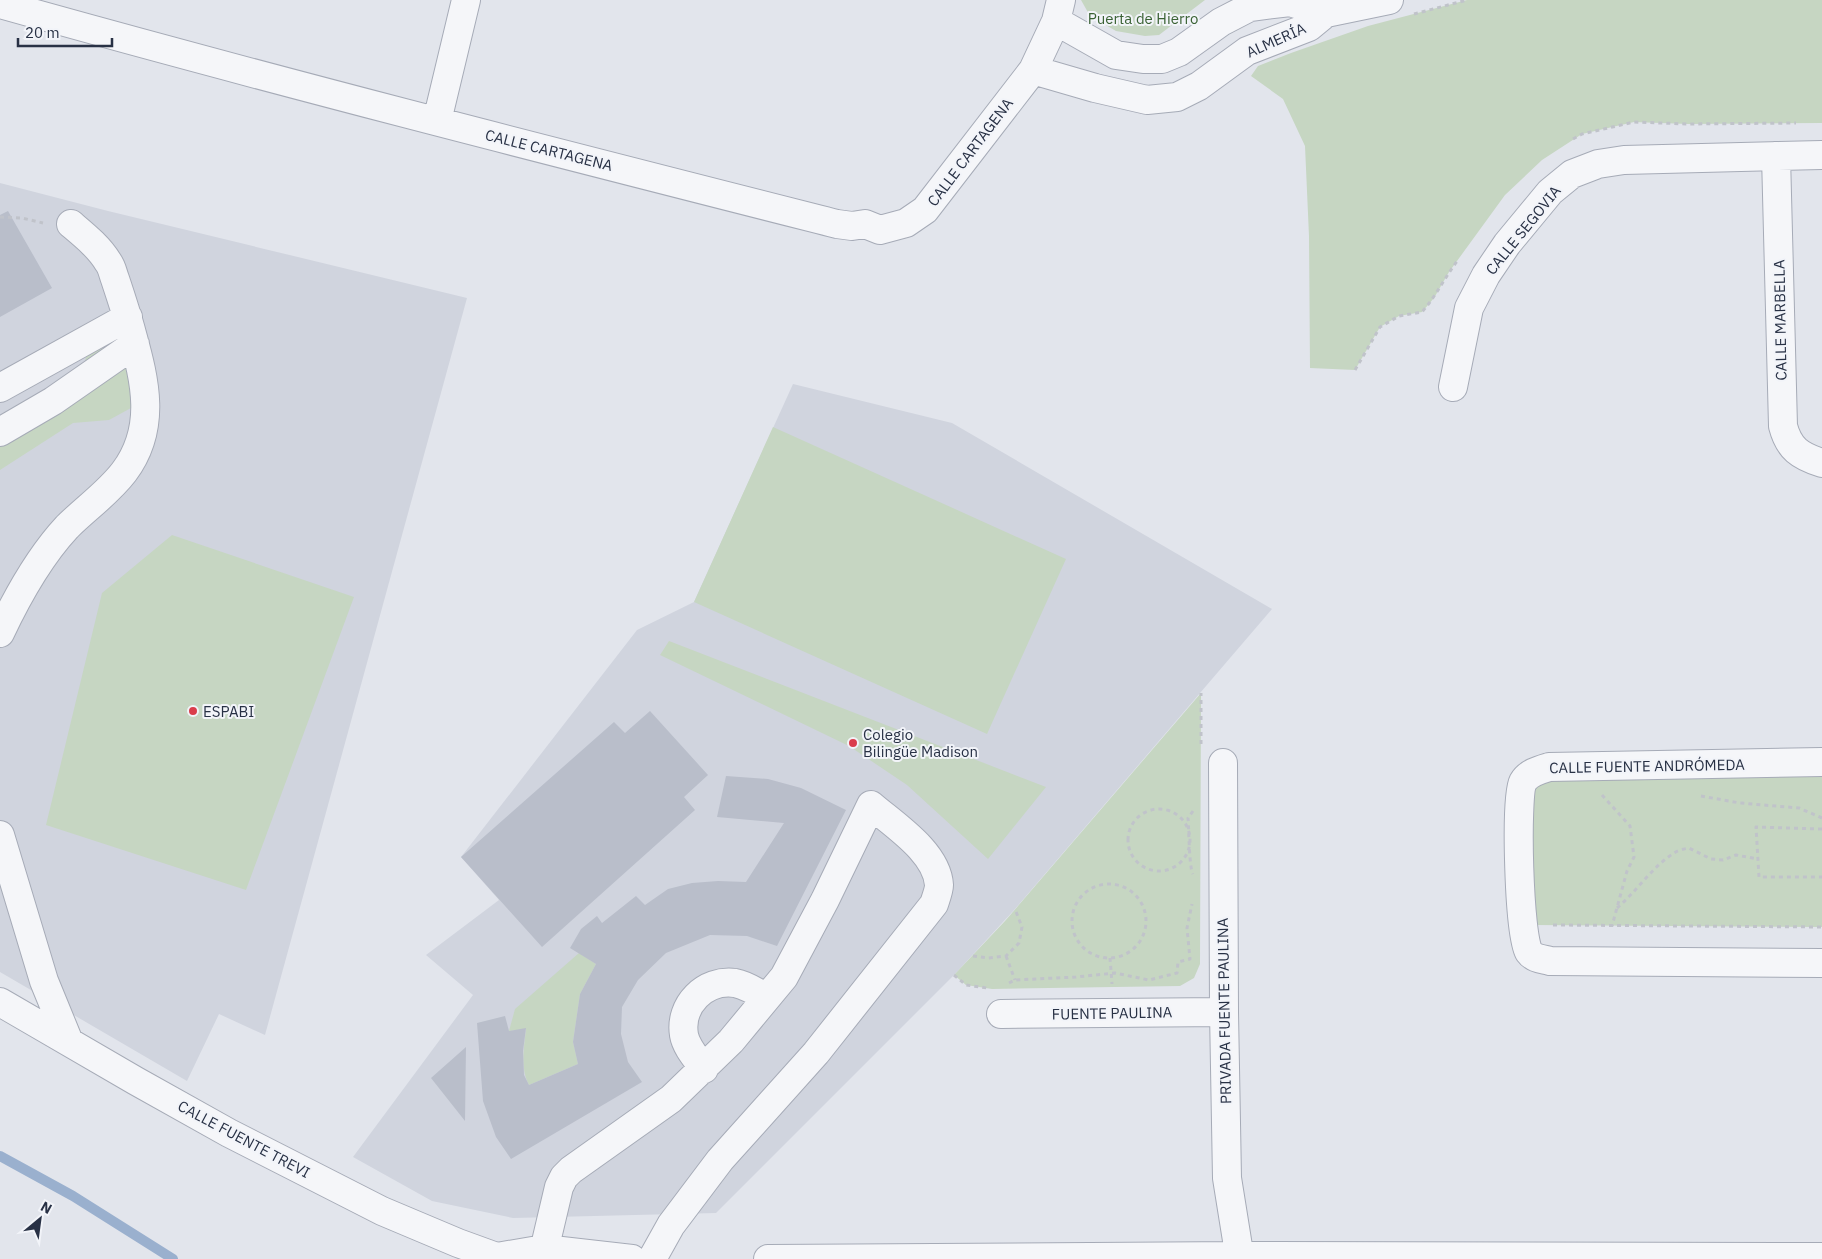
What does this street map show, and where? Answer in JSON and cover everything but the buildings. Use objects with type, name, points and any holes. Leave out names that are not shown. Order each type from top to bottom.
[{"type":"street","points":[[437,121],[466,0]]},
{"type":"street","points":[[1323,6],[1389,0]]},
{"type":"street","name":"ALMERÍA","points":[[1032,70],[1147,100],[1177,98],[1199,86],[1247,51],[1308,27],[1323,6],[1290,2],[1250,8],[1221,22],[1179,52],[1162,59],[1143,59],[1116,55],[1058,10]]},
{"type":"street","name":"CALLE CARTAGENA","points":[[0,4],[125,39],[837,224],[852,226],[864,224],[880,230],[906,223],[925,210],[1032,70],[1058,10]]},
{"type":"street","name":"CALLE SEGOVIA","points":[[1454,387],[1469,308],[1486,275],[1508,244],[1550,192],[1572,174],[1598,164],[1624,160],[1822,155]]},
{"type":"street","name":"CALLE MARBELLA","points":[[1776,156],[1783,426],[1786,438],[1793,448],[1807,458],[1822,463]]},
{"type":"street","points":[[0,633],[12,607],[45,556],[67,528],[98,500],[124,472],[137,448],[145,422],[145,393],[140,360],[128,317],[109,262],[92,242],[71,224]]},
{"type":"street","points":[[0,388],[128,317]]},
{"type":"street","points":[[0,432],[53,401],[135,344]]},
{"type":"street","name":"PRIVADA FUENTE PAULINA","points":[[1212,758],[1224,1012],[1227,1178],[1240,1258]]},
{"type":"street","name":"CALLE FUENTE ANDRÓMEDA","points":[[1822,762],[1549,768],[1537,770],[1524,780],[1520,789],[1519,848],[1520,906],[1526,945],[1529,953],[1536,958],[1550,960],[1822,963]]},
{"type":"street","points":[[543,1254],[559,1188],[564,1177],[571,1170],[671,1099],[704,1069],[731,1041],[788,968],[825,900],[871,805],[925,852],[936,870],[939,886],[934,904],[816,1053],[720,1160],[671,1225],[652,1259]]},
{"type":"street","points":[[0,835],[44,981],[68,1042]]},
{"type":"street","points":[[704,1069],[684,1037],[684,1019],[688,1007],[696,996],[708,986],[722,982],[737,983],[754,990],[766,998]]},
{"type":"street","name":"CALLE FUENTE TREVI","points":[[0,1002],[229,1133],[382,1211],[458,1243],[499,1258],[543,1254],[632,1259]]},
{"type":"street","name":"FUENTE PAULINA","points":[[996,1002],[1224,1012]]},
{"type":"street","points":[[768,1259],[1822,1256]]},
{"type":"path","points":[[0,217],[22,218],[42,223],[71,224]]},
{"type":"path","points":[[1201,693],[1212,758]]},
{"type":"path","points":[[1601,794],[1630,826],[1634,857],[1627,871],[1612,926]]},
{"type":"path","points":[[1700,796],[1740,803],[1799,808],[1822,818]]},
{"type":"path","points":[[1195,876],[1190,870],[1188,818],[1196,806]]},
{"type":"path","points":[[1159,809],[1169,810],[1178,815],[1189,830],[1190,840],[1183,860],[1175,867],[1165,870],[1154,870],[1136,860],[1128,840],[1134,822],[1141,815],[1159,809]]},
{"type":"path","points":[[1822,829],[1756,827],[1759,877],[1822,877]]},
{"type":"path","points":[[1617,908],[1660,865],[1675,853],[1689,848],[1711,859],[1723,860],[1736,855],[1758,859]]},
{"type":"path","points":[[1112,884],[1124,887],[1135,894],[1142,904],[1146,916],[1146,928],[1141,940],[1133,950],[1122,956],[1110,958],[1098,956],[1087,951],[1077,937],[1072,920],[1075,908],[1089,890],[1100,885],[1112,884]]},
{"type":"path","points":[[1008,983],[1015,980],[1076,977],[1115,972],[1149,980],[1177,973],[1178,962],[1190,959],[1187,928],[1192,899]]},
{"type":"path","points":[[973,956],[988,958],[1006,956],[1019,943],[1022,928],[1015,909]]},
{"type":"path","points":[[1552,925],[1822,927]]},
{"type":"path","points":[[1006,956],[1015,980]]},
{"type":"path","points":[[1110,958],[1112,987]]},
{"type":"path","points":[[954,975],[966,985],[996,1002]]},
{"type":"shaded area","name":"ESPABI","points":[[0,183],[467,298],[265,1035],[219,1014],[187,1081],[0,972]]},
{"type":"shaded area","name":"Colegio Bilingüe Madison","points":[[793,384],[952,423],[1272,609],[1015,909],[954,975],[716,1213],[513,1218],[432,1201],[353,1157],[473,995],[426,955],[499,900],[461,857],[637,630],[694,602]]},
{"type":"green space","name":"Puerta de Hierro","points":[[1081,0],[1205,0],[1159,35],[1145,36],[1116,31],[1090,16]]},
{"type":"green space","points":[[1467,0],[1822,0],[1822,123],[1688,124],[1634,122],[1582,134],[1542,160],[1505,195],[1449,272],[1434,298],[1422,312],[1399,316],[1380,327],[1355,370],[1310,368],[1309,236],[1305,146],[1283,99],[1251,76],[1258,66],[1291,53],[1368,26]]},
{"type":"green space","points":[[115,331],[132,352],[131,408],[109,420],[73,423],[0,470],[0,440],[78,386],[86,357],[88,332]]},
{"type":"green space","points":[[773,427],[1066,559],[987,734],[694,602]]},
{"type":"green space","name":"ESPABI","points":[[172,535],[354,597],[246,890],[46,825],[102,593]]},
{"type":"green space","points":[[669,641],[1046,787],[988,859],[907,785],[849,746],[660,655]]},
{"type":"green space","points":[[1201,693],[1200,964],[1194,978],[1180,986],[992,989],[966,985],[954,975],[1005,921]]},
{"type":"green space","points":[[1822,775],[1822,927],[1532,925],[1526,910],[1534,778]]},
{"type":"green space","points":[[579,953],[596,964],[580,994],[573,1042],[578,1064],[529,1085],[524,1072],[526,1029],[509,1031],[515,1009]]},
{"type":"waterway","points":[[0,1156],[73,1196],[173,1259]]},
{"type":"place","name":"ESPABI","points":[[193,711]]},
{"type":"place","name":"Colegio Bilingüe Madison","points":[[853,743]]}]
